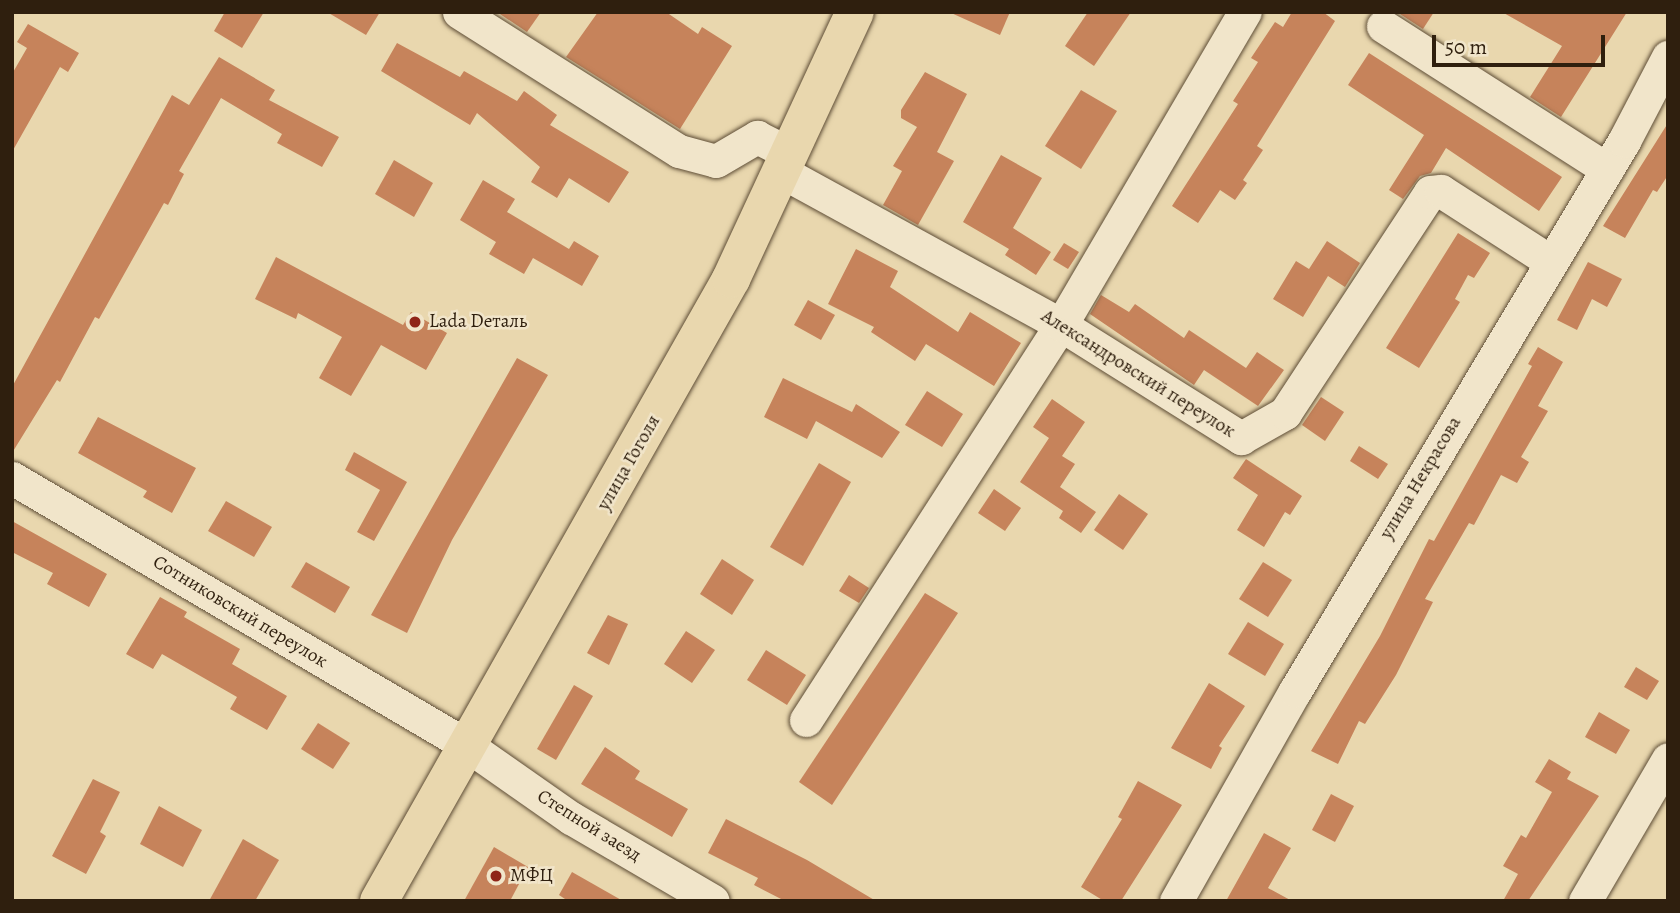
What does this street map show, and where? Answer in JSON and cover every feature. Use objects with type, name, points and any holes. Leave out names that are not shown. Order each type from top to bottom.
[{"type":"main road","name":"улица Гоголя","points":[[379,901],[731,279],[855,12]]},
{"type":"street","name":"Александровский переулок","points":[[459,12],[679,151],[716,161],[757,138],[786,163],[1061,325],[1241,438],[1285,413],[1430,192],[1441,191],[1551,262]]},
{"type":"street","points":[[806,720],[1061,325],[1245,12]]},
{"type":"street","points":[[1384,26],[1607,169]]},
{"type":"street","name":"улица Некрасова","points":[[1176,901],[1302,679],[1607,169],[1668,57]]},
{"type":"street","name":"Сотниковский переулок","points":[[12,478],[468,746]]},
{"type":"street","name":"Степной заезд","points":[[468,746],[571,818],[713,901]]},
{"type":"street","points":[[1586,901],[1668,759]]},
{"type":"building","points":[[225,12],[264,12],[242,48],[214,31]]},
{"type":"building","points":[[327,12],[380,12],[366,35]]},
{"type":"building","points":[[497,12],[541,12],[527,32]]},
{"type":"building","points":[[598,12],[666,12],[698,34],[702,27],[732,46],[680,129],[566,57]]},
{"type":"building","points":[[949,12],[1010,12],[1000,35]]},
{"type":"building","points":[[1088,12],[1131,12],[1094,66],[1065,46]]},
{"type":"building","points":[[1292,12],[1323,12],[1335,21],[1257,146],[1263,150],[1243,180],[1247,183],[1235,200],[1220,190],[1198,223],[1172,206],[1238,104],[1233,101],[1258,62],[1251,58],[1275,22],[1283,27]]},
{"type":"building","points":[[1397,12],[1434,12],[1423,29]]},
{"type":"building","points":[[1502,12],[1627,12],[1561,117],[1530,97],[1562,46]]},
{"type":"building","points":[[28,24],[79,53],[68,72],[60,67],[12,152],[12,74],[27,48],[17,42]]},
{"type":"building","points":[[397,43],[460,77],[464,71],[517,101],[524,91],[557,115],[550,125],[629,172],[609,203],[569,178],[557,198],[531,182],[540,167],[477,113],[470,125],[381,71]]},
{"type":"building","points":[[1369,53],[1562,177],[1539,211],[1446,148],[1431,173],[1420,176],[1403,199],[1389,190],[1424,135],[1348,85]]},
{"type":"building","points":[[219,57],[275,90],[269,100],[339,137],[322,167],[277,143],[282,134],[221,98],[179,171],[184,174],[168,205],[164,203],[99,319],[95,317],[60,382],[57,380],[12,453],[12,387],[172,95],[189,105]]},
{"type":"building","points":[[925,72],[967,94],[937,152],[954,161],[918,225],[883,205],[902,171],[893,166],[917,127],[901,118],[901,110]]},
{"type":"building","points":[[1081,90],[1117,111],[1081,169],[1045,146]]},
{"type":"building","points":[[1668,123],[1668,175],[1657,192],[1653,190],[1625,238],[1603,226]]},
{"type":"building","points":[[1001,155],[1042,178],[1013,228],[1051,252],[1036,275],[1005,255],[1009,249],[963,222]]},
{"type":"building","points":[[394,160],[433,183],[414,217],[375,194]]},
{"type":"building","points":[[483,180],[515,199],[507,212],[569,249],[574,241],[599,256],[582,286],[533,258],[524,274],[489,254],[496,242],[460,220]]},
{"type":"building","points":[[1458,233],[1490,253],[1474,278],[1468,275],[1455,299],[1460,302],[1419,368],[1386,348]]},
{"type":"building","points":[[1327,241],[1360,263],[1345,287],[1328,276],[1303,317],[1273,299],[1296,261],[1309,269]]},
{"type":"building","points":[[1064,243],[1079,252],[1068,269],[1053,260]]},
{"type":"building","points":[[856,249],[898,271],[890,287],[958,332],[970,312],[1021,343],[994,386],[926,344],[915,361],[871,332],[874,327],[828,304]]},
{"type":"building","points":[[276,257],[403,325],[411,312],[447,333],[426,370],[381,345],[351,396],[319,378],[342,337],[298,313],[296,319],[255,299]]},
{"type":"building","points":[[1588,262],[1622,279],[1607,307],[1592,299],[1577,330],[1557,320]]},
{"type":"building","points":[[1101,295],[1129,312],[1135,304],[1184,338],[1189,330],[1246,368],[1257,352],[1284,370],[1258,406],[1204,370],[1194,385],[1090,314]]},
{"type":"building","points":[[808,300],[835,315],[821,340],[794,325]]},
{"type":"building","points":[[1538,347],[1563,362],[1538,406],[1548,411],[1521,457],[1529,462],[1517,483],[1501,475],[1474,525],[1469,523],[1425,599],[1433,602],[1396,675],[1365,724],[1359,721],[1338,764],[1311,751],[1380,636],[1429,539],[1434,541],[1532,366],[1528,364]]},
{"type":"building","points":[[517,358],[548,375],[452,540],[407,633],[371,615]]},
{"type":"building","points":[[783,378],[852,412],[856,404],[900,432],[882,458],[816,421],[807,439],[764,417]]},
{"type":"building","points":[[927,391],[963,414],[942,447],[905,425]]},
{"type":"building","points":[[1321,397],[1344,412],[1325,441],[1302,425]]},
{"type":"building","points":[[1052,399],[1085,422],[1062,456],[1075,464],[1060,487],[1096,512],[1081,533],[1059,518],[1063,511],[1020,482],[1049,438],[1033,427]]},
{"type":"building","points":[[98,417],[196,468],[172,513],[143,497],[147,491],[78,453]]},
{"type":"building","points":[[1359,446],[1388,464],[1378,479],[1350,461]]},
{"type":"building","points":[[354,452],[407,482],[374,541],[357,532],[380,490],[345,470]]},
{"type":"building","points":[[1246,459],[1302,496],[1290,515],[1285,512],[1264,547],[1237,530],[1258,495],[1233,478]]},
{"type":"building","points":[[819,463],[851,482],[803,566],[770,547]]},
{"type":"building","points":[[994,489],[1021,508],[1005,531],[978,513]]},
{"type":"building","points":[[1119,494],[1148,514],[1123,550],[1094,530]]},
{"type":"building","points":[[226,501],[272,527],[254,557],[208,531]]},
{"type":"building","points":[[12,521],[107,574],[89,607],[47,584],[53,573],[12,552]]},
{"type":"building","points":[[722,559],[754,580],[732,615],[700,594]]},
{"type":"building","points":[[306,562],[350,587],[335,613],[291,587]]},
{"type":"building","points":[[1263,562],[1292,580],[1268,617],[1239,599]]},
{"type":"building","points":[[849,575],[869,588],[859,603],[839,591]]},
{"type":"building","points":[[925,593],[958,613],[832,805],[799,782]]},
{"type":"building","points":[[160,597],[187,612],[184,617],[240,649],[232,664],[287,696],[267,730],[230,709],[237,697],[162,654],[153,669],[126,654]]},
{"type":"building","points":[[608,615],[628,624],[609,665],[587,653]]},
{"type":"building","points":[[1248,622],[1284,644],[1265,676],[1228,654]]},
{"type":"building","points":[[686,631],[715,650],[692,683],[664,664]]},
{"type":"building","points":[[766,650],[806,675],[787,705],[747,680]]},
{"type":"building","points":[[1636,667],[1659,681],[1647,700],[1624,687]]},
{"type":"building","points":[[1209,683],[1245,706],[1219,746],[1222,748],[1211,769],[1171,748]]},
{"type":"building","points":[[574,685],[593,696],[556,760],[537,749]]},
{"type":"building","points":[[1599,712],[1630,730],[1616,754],[1585,737]]},
{"type":"building","points":[[318,723],[350,743],[333,769],[301,749]]},
{"type":"building","points":[[605,747],[640,771],[635,779],[688,809],[672,837],[581,784]]},
{"type":"building","points":[[1549,759],[1571,772],[1567,779],[1599,796],[1528,901],[1503,901],[1518,874],[1503,866],[1521,835],[1526,838],[1552,792],[1535,782]]},
{"type":"building","points":[[93,779],[120,792],[100,832],[106,836],[86,874],[52,856]]},
{"type":"building","points":[[1138,781],[1182,805],[1121,901],[1104,901],[1081,887],[1122,819],[1118,817]]},
{"type":"building","points":[[1331,794],[1354,806],[1335,842],[1312,830]]},
{"type":"building","points":[[159,806],[202,830],[183,867],[140,844]]},
{"type":"building","points":[[726,819],[807,860],[876,901],[785,901],[754,885],[758,878],[708,853]]},
{"type":"building","points":[[1264,833],[1291,848],[1268,888],[1292,901],[1226,901]]},
{"type":"building","points":[[243,839],[279,860],[255,901],[209,901]]},
{"type":"building","points":[[494,847],[528,867],[510,901],[464,901]]},
{"type":"building","points":[[572,872],[623,901],[568,901],[559,895]]},
{"type":"place","name":"Lada Dеталь","points":[[415,322]]},
{"type":"place","name":"МФЦ","points":[[496,876]]}]
